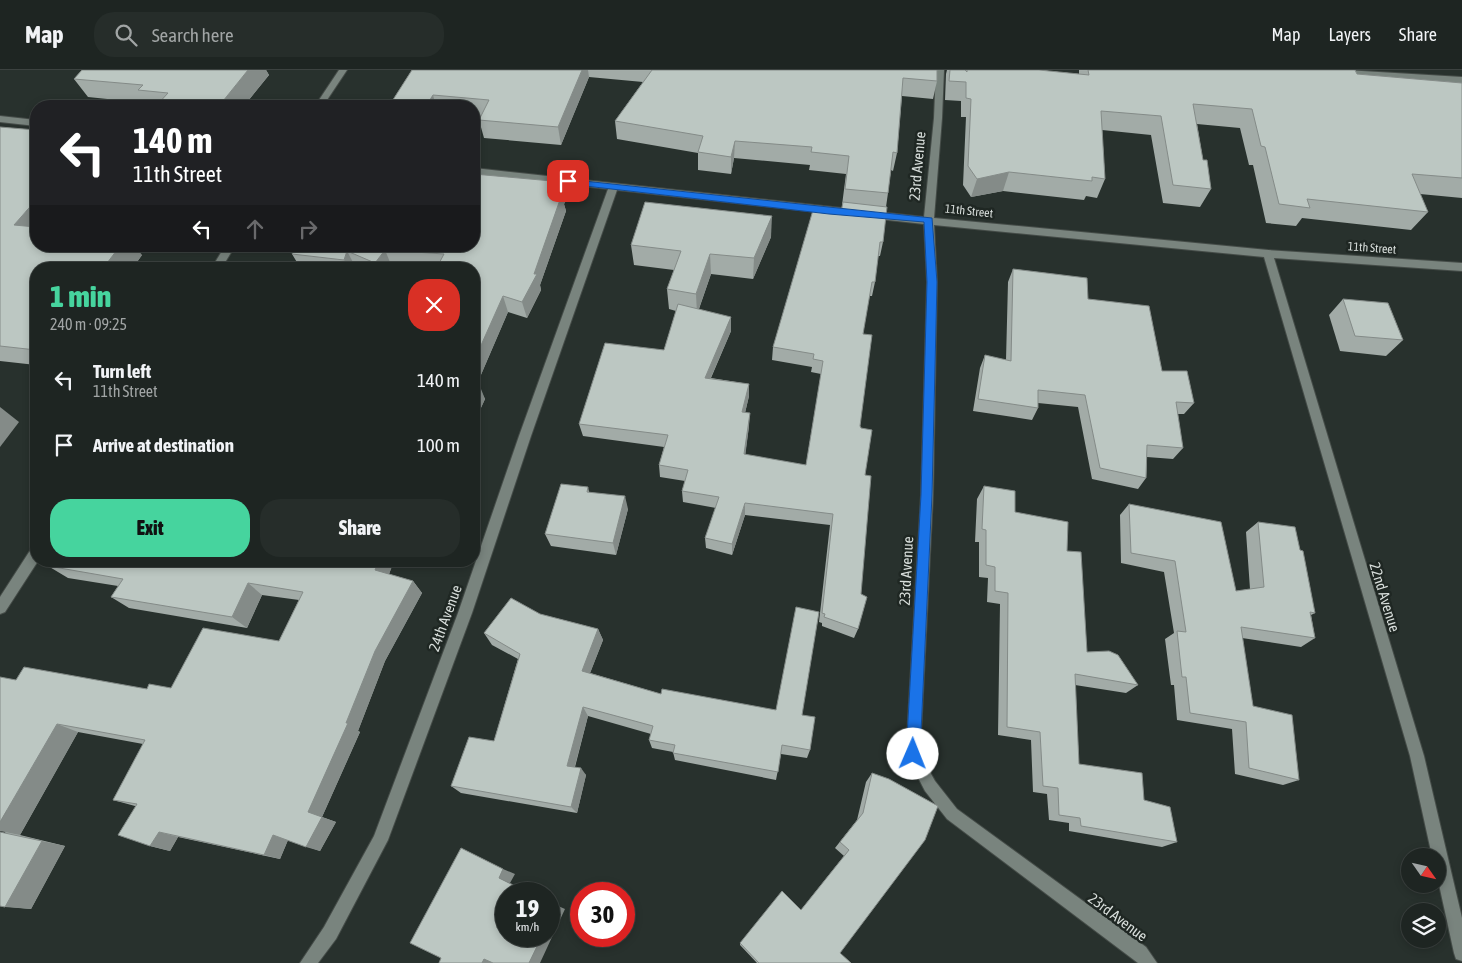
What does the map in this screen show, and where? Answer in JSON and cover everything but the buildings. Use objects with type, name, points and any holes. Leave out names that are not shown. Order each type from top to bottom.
[{"type":"street","points":[[323,100],[343,70]]},
{"type":"street","name":"23rd Avenue","points":[[940,70],[938,118],[929,220],[932,282],[927,495],[913,754],[922,776],[937,798],[952,814],[1140,953],[1149,963]]},
{"type":"street","points":[[1305,70],[1462,80]]},
{"type":"street","points":[[0,119],[30,122]]},
{"type":"street","name":"11th Street","points":[[480,172],[829,211],[1268,254],[1462,267]]},
{"type":"street","name":"24th Avenue","points":[[308,963],[330,933],[380,840],[466,613],[525,436],[614,186]]},
{"type":"street","name":"22nd Avenue","points":[[1268,254],[1417,756],[1462,953]]},
{"type":"street","points":[[0,608],[30,562]]},
{"type":"route","points":[[568,181],[829,211],[929,220],[932,282],[927,495],[914,707],[913,754]]}]
